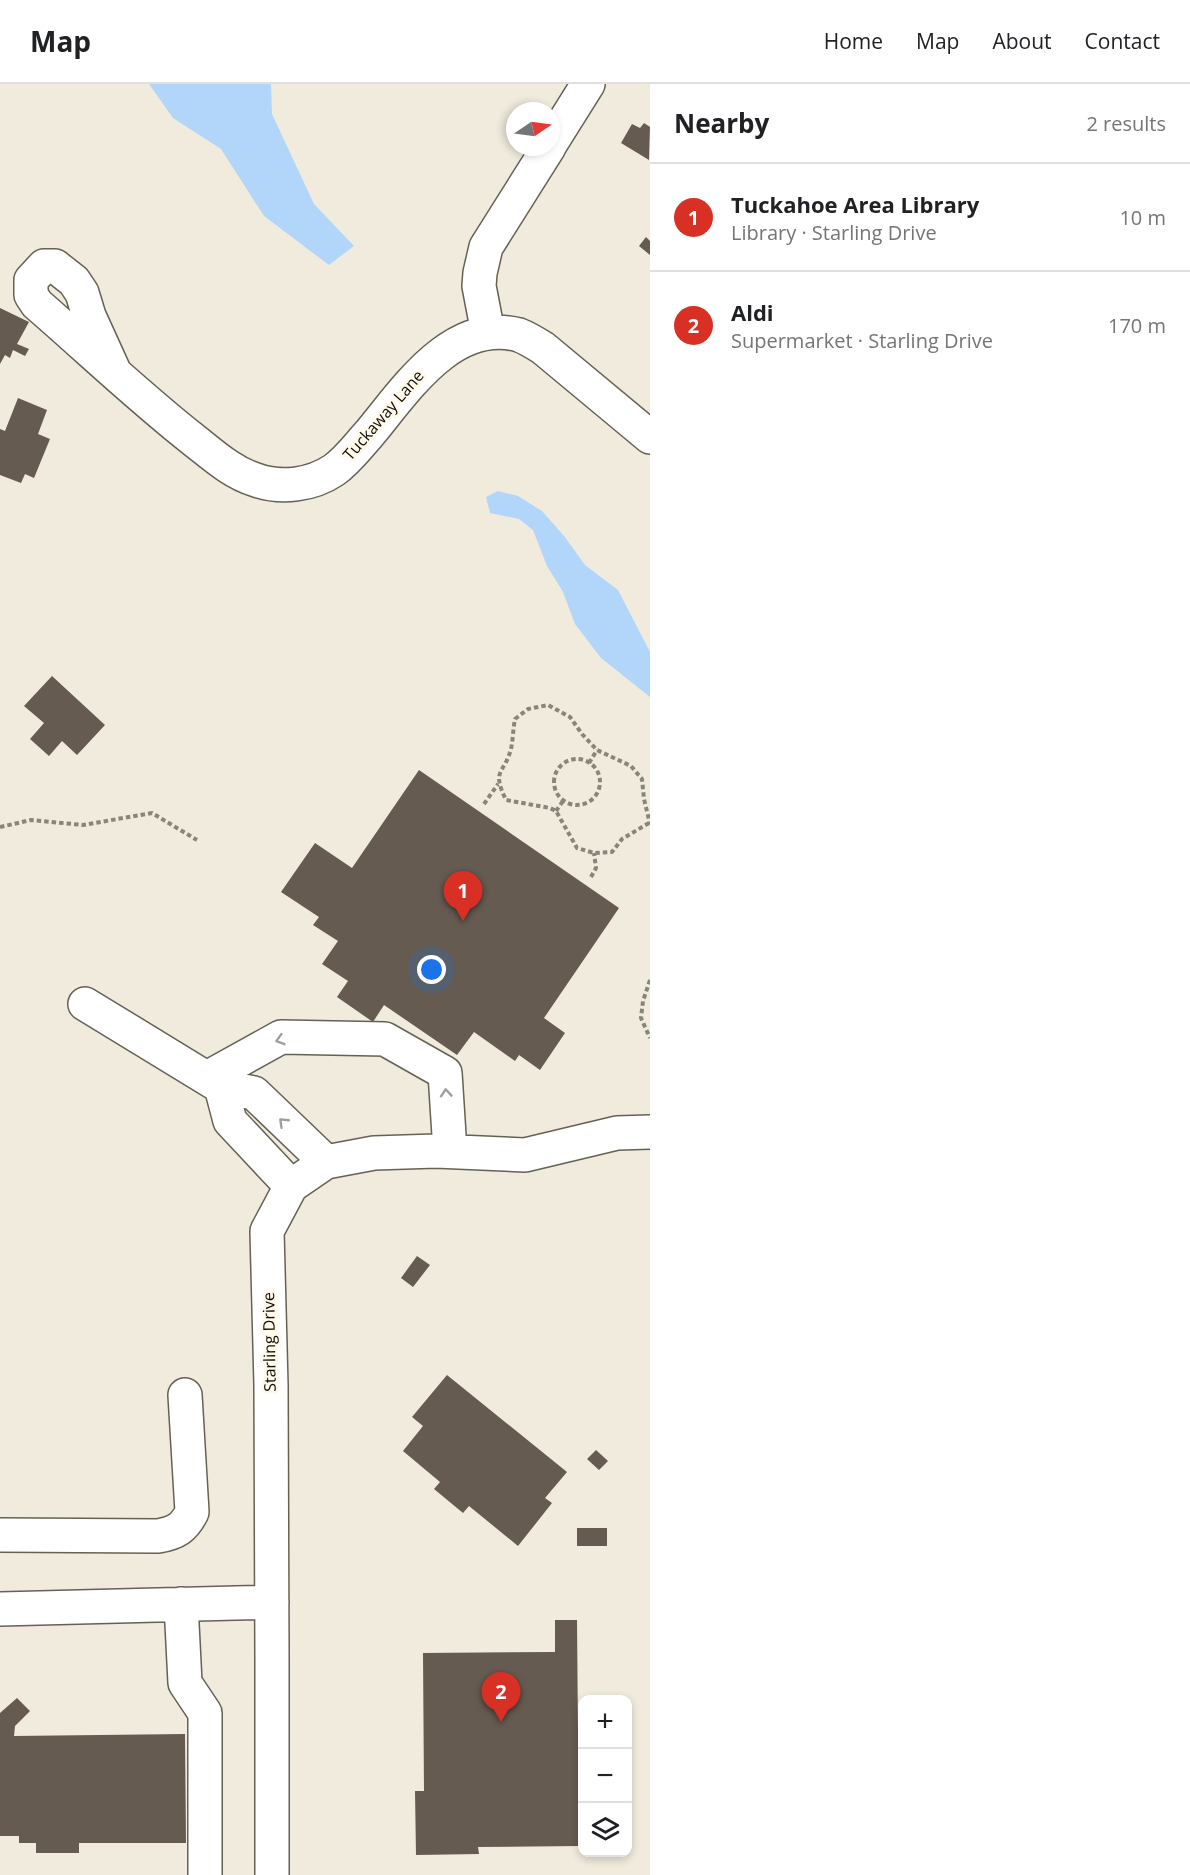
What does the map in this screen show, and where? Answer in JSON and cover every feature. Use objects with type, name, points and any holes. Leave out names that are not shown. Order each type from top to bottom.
[{"type":"street","points":[[560,129],[588,84]]},
{"type":"street","points":[[488,333],[479,286],[486,247],[543,156]]},
{"type":"street","name":"Tuckaway Lane","points":[[114,371],[127,385],[225,465],[255,480],[280,485],[308,482],[334,469],[351,455],[425,367],[464,339],[488,333],[516,334],[543,348],[650,437]]},
{"type":"street","points":[[85,1004],[214,1082],[254,1094],[326,1162]]},
{"type":"street","points":[[214,1082],[281,1036],[385,1038],[445,1073],[450,1151]]},
{"type":"street","points":[[214,1082],[230,1121],[291,1186]]},
{"type":"street","name":"Starling Drive","points":[[272,1875],[271,1385],[267,1231],[291,1186],[326,1162],[374,1153],[450,1151],[525,1155],[617,1133],[650,1132]]},
{"type":"street","points":[[0,1535],[158,1536],[181,1529],[192,1512],[185,1395]]},
{"type":"street","points":[[0,1609],[272,1602]]},
{"type":"street","points":[[181,1604],[185,1683],[205,1713],[205,1875]]},
{"type":"path","points":[[484,804],[498,784],[501,769],[508,758],[512,747],[515,719],[528,709],[548,705],[570,717],[597,750],[631,766],[642,779],[650,823],[622,839],[612,852],[594,853],[577,848],[556,811],[542,806],[506,800],[498,784]]},
{"type":"path","points":[[589,762],[597,750]]},
{"type":"path","points":[[574,759],[589,762],[595,767],[600,781],[596,795],[591,800],[577,805],[563,801],[558,795],[554,780],[560,766],[574,759]]},
{"type":"path","points":[[556,811],[563,801]]},
{"type":"path","points":[[0,827],[31,820],[83,825],[152,813],[197,840]]},
{"type":"path","points":[[591,877],[596,868],[594,853]]},
{"type":"path","points":[[650,980],[643,1001],[641,1018],[650,1038]]},
{"type":"water","points":[[149,84],[271,84],[272,114],[314,204],[354,246],[329,265],[264,216],[221,149],[173,118]]},
{"type":"water","points":[[498,491],[518,496],[542,511],[585,565],[618,590],[650,652],[650,697],[601,658],[575,624],[563,592],[547,566],[533,530],[519,519],[490,513],[486,497]]},
{"type":"building","points":[[644,123],[650,127],[649,160],[621,143],[632,124],[640,128]]},
{"type":"building","points":[[646,237],[650,241],[650,255],[639,246]]},
{"type":"building","points":[[0,308],[29,322],[17,344],[29,349],[25,356],[13,350],[10,358],[5,355],[0,364]]},
{"type":"building","points":[[18,398],[47,410],[38,434],[50,439],[34,478],[25,474],[21,483],[0,475],[0,429],[5,431]]},
{"type":"building","points":[[52,676],[105,725],[77,755],[62,741],[49,756],[30,739],[44,723],[24,706]]},
{"type":"building","points":[[419,770],[619,908],[544,1018],[565,1033],[540,1070],[519,1055],[515,1061],[474,1032],[457,1055],[384,1005],[373,1022],[337,997],[348,981],[322,964],[338,941],[313,925],[319,917],[281,892],[315,843],[352,868]]},
{"type":"building","points":[[417,1256],[430,1265],[413,1287],[401,1278]]},
{"type":"building","points":[[447,1375],[567,1472],[545,1498],[552,1503],[518,1546],[469,1506],[463,1513],[434,1489],[440,1482],[403,1451],[423,1426],[412,1417]]},
{"type":"building","points":[[596,1450],[608,1461],[599,1470],[587,1459]]},
{"type":"building","points":[[577,1528],[607,1528],[607,1546],[577,1546]]},
{"type":"building","points":[[555,1620],[577,1620],[578,1846],[478,1847],[479,1854],[416,1855],[415,1791],[424,1791],[423,1653],[555,1652]]},
{"type":"building","points":[[17,1698],[30,1711],[15,1726],[14,1736],[185,1734],[186,1843],[79,1843],[79,1853],[36,1853],[36,1843],[19,1843],[19,1836],[0,1836],[0,1713]]},
{"type":"place","name":"Tuckahoe Area Library","points":[[463,921]]},
{"type":"place","name":"Aldi","points":[[501,1722]]}]
